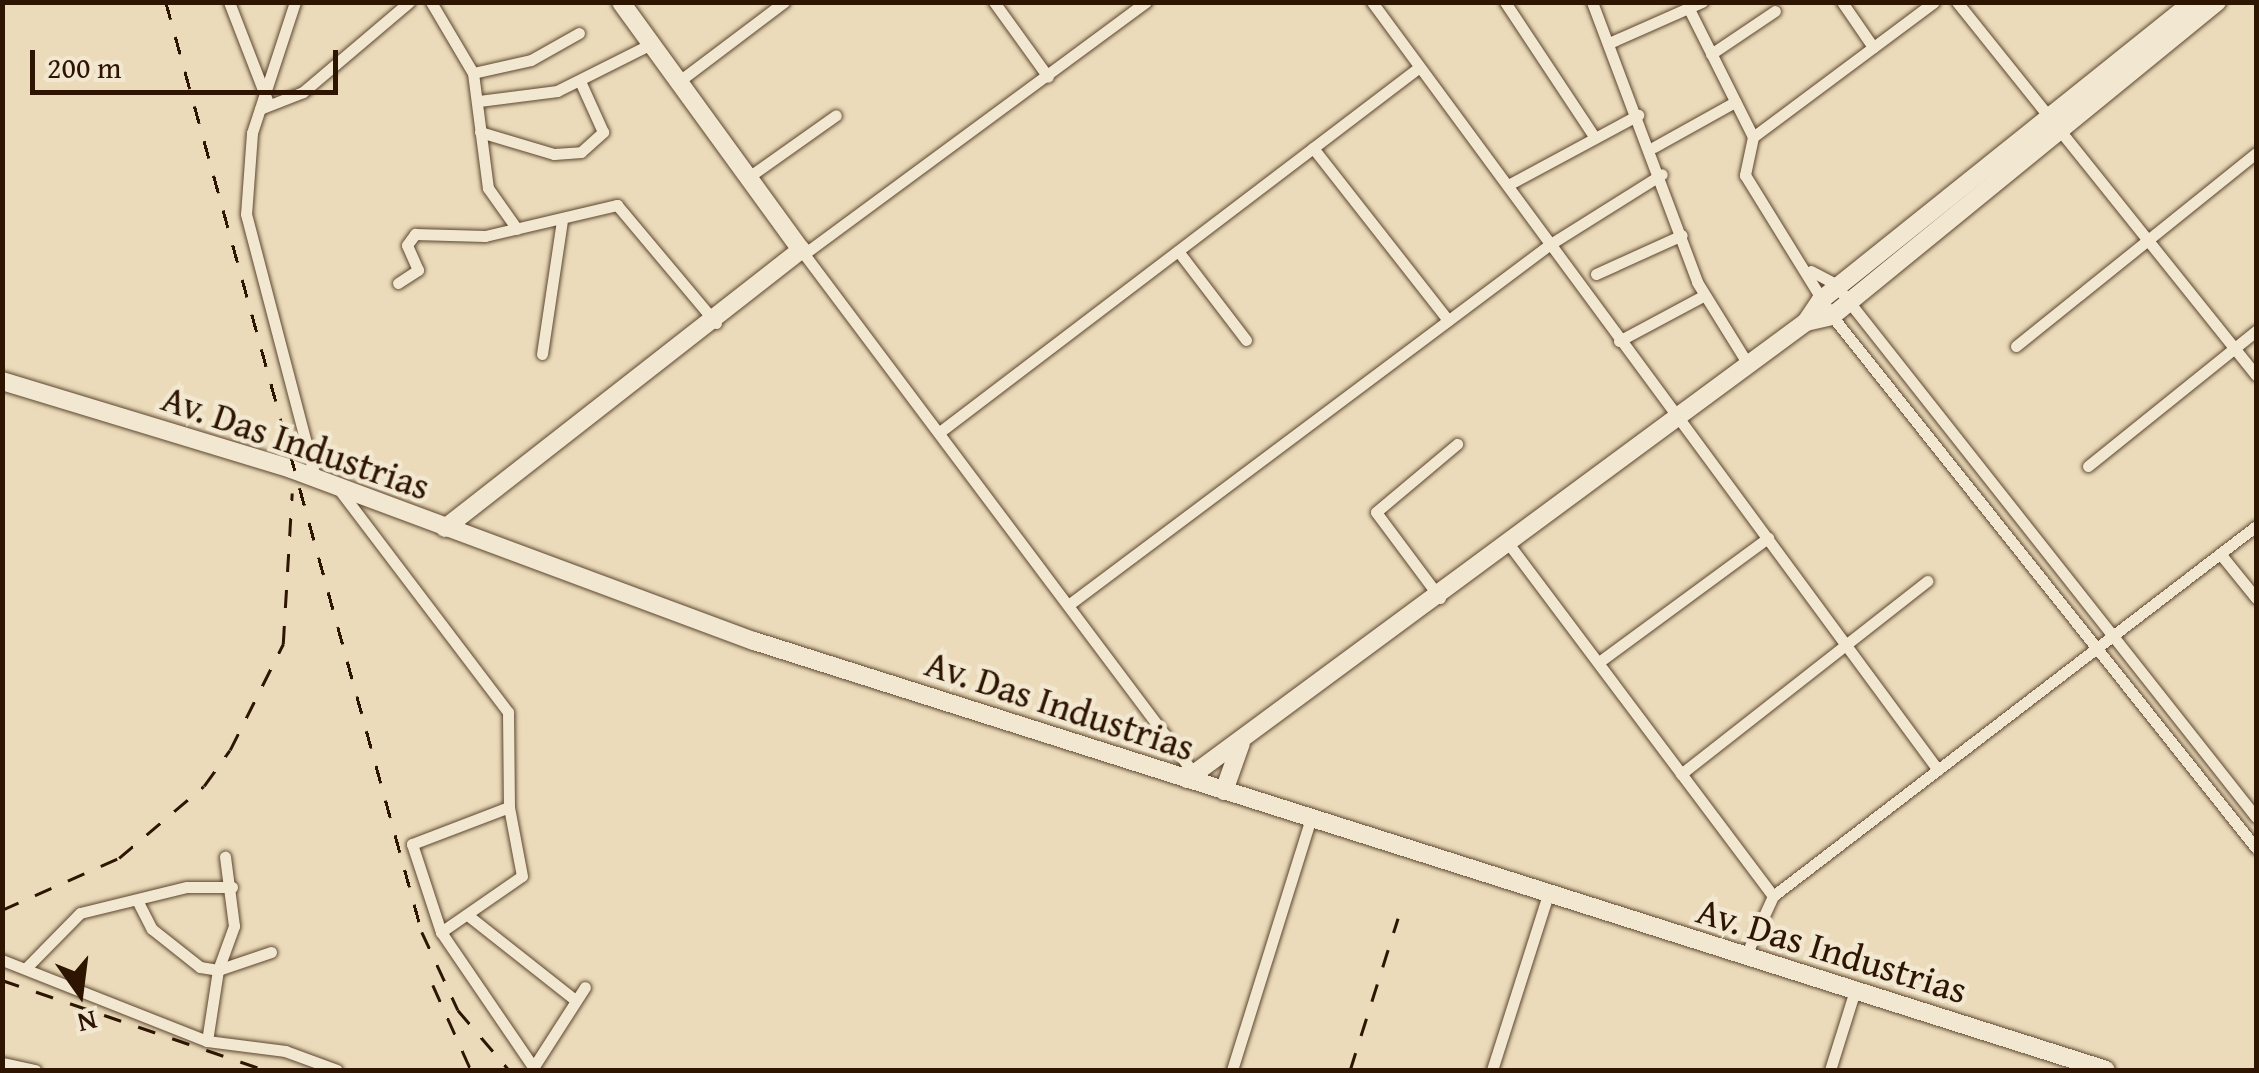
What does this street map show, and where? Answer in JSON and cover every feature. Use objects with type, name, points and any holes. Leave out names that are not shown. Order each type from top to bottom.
[{"type":"street","points":[[229,2],[263,104]]},
{"type":"street","points":[[295,2],[263,104],[248,243],[317,484]]},
{"type":"street","points":[[263,104],[303,92],[409,2]]},
{"type":"street","points":[[431,2],[473,73],[488,188],[517,229]]},
{"type":"street","points":[[621,2],[802,252],[1071,603],[1191,777],[1511,547],[1806,322],[1821,300],[1842,293],[2053,124],[2217,2]]},
{"type":"street","points":[[678,82],[784,2]]},
{"type":"street","points":[[994,2],[1048,77]]},
{"type":"street","points":[[445,528],[716,324],[802,252],[1048,77],[1146,2]]},
{"type":"street","points":[[1372,2],[1676,421],[1848,643],[1938,770]]},
{"type":"street","points":[[1505,2],[1594,135]]},
{"type":"street","points":[[1592,2],[1654,148],[1703,296],[1749,366]]},
{"type":"street","points":[[1609,43],[1702,2]]},
{"type":"street","points":[[1842,2],[1873,47]]},
{"type":"street","points":[[1753,137],[1934,2]]},
{"type":"street","points":[[1958,2],[2144,243],[2256,376]]},
{"type":"street","points":[[2053,124],[2192,2]]},
{"type":"street","points":[[1688,8],[1753,137],[1745,175],[1810,271],[1821,300],[2256,848]]},
{"type":"street","points":[[1711,54],[1775,12]]},
{"type":"street","points":[[473,73],[531,60],[580,33]]},
{"type":"street","points":[[479,101],[580,82],[650,44]]},
{"type":"street","points":[[941,431],[1418,68]]},
{"type":"street","points":[[480,132],[554,154],[580,152],[604,132],[580,82]]},
{"type":"street","points":[[1654,148],[1735,102]]},
{"type":"street","points":[[750,176],[836,114]]},
{"type":"street","points":[[1508,185],[1594,135],[1638,115]]},
{"type":"street","points":[[1312,148],[1448,320]]},
{"type":"street","points":[[2016,346],[2256,152]]},
{"type":"street","points":[[1071,603],[1550,245],[1662,174]]},
{"type":"street","points":[[398,283],[418,270],[407,245],[416,234],[517,229],[625,207],[716,324]]},
{"type":"street","points":[[542,354],[562,220]]},
{"type":"street","points":[[1596,274],[1682,235]]},
{"type":"street","points":[[1178,251],[1246,340]]},
{"type":"street","points":[[1810,271],[1842,293],[2256,817]]},
{"type":"street","points":[[1832,316],[1842,293]]},
{"type":"street","points":[[1619,342],[1703,296]]},
{"type":"street","points":[[1806,322],[1832,316]]},
{"type":"street","points":[[2088,466],[2256,332]]},
{"type":"street","points":[[1858,348],[1875,335]]},
{"type":"street","name":"Av. Das Industrias","points":[[2,381],[341,492],[754,641],[2106,1070]]},
{"type":"street","points":[[1940,450],[1956,437]]},
{"type":"street","points":[[1440,598],[1376,512],[1457,444]]},
{"type":"street","points":[[341,492],[500,696],[509,807],[526,869],[470,917],[441,932]]},
{"type":"street","points":[[1745,957],[1773,896],[2222,556],[2256,526]]},
{"type":"street","points":[[1599,662],[1768,538]]},
{"type":"street","points":[[1511,547],[1773,896]]},
{"type":"street","points":[[2222,556],[2256,598]]},
{"type":"street","points":[[1680,774],[1927,581]]},
{"type":"street","points":[[1224,791],[1241,742]]},
{"type":"street","points":[[509,807],[412,844],[441,932],[534,1069],[585,987]]},
{"type":"street","points":[[1232,1070],[1310,818]]},
{"type":"street","points":[[207,1041],[218,970],[234,926],[232,887],[225,857]]},
{"type":"street","points":[[26,968],[63,921],[186,887],[232,887]]},
{"type":"street","points":[[1492,1070],[1548,894]]},
{"type":"street","points":[[138,902],[152,929],[200,967],[218,970],[271,952]]},
{"type":"street","points":[[470,917],[575,1000]]},
{"type":"street","points":[[2,960],[207,1041],[285,1051],[338,1070]]},
{"type":"street","points":[[1830,1070],[1855,990]]},
{"type":"street","points":[[2,1063],[36,1070]]},
{"type":"railway","points":[[166,2],[422,932],[458,1010],[509,1070]]},
{"type":"railway","points":[[2,910],[119,858],[204,786],[230,750],[283,644],[292,493]]},
{"type":"railway","points":[[1350,1070],[1398,918]]},
{"type":"railway","points":[[2,980],[265,1070]]},
{"type":"railway","points":[[433,985],[471,1070]]}]
